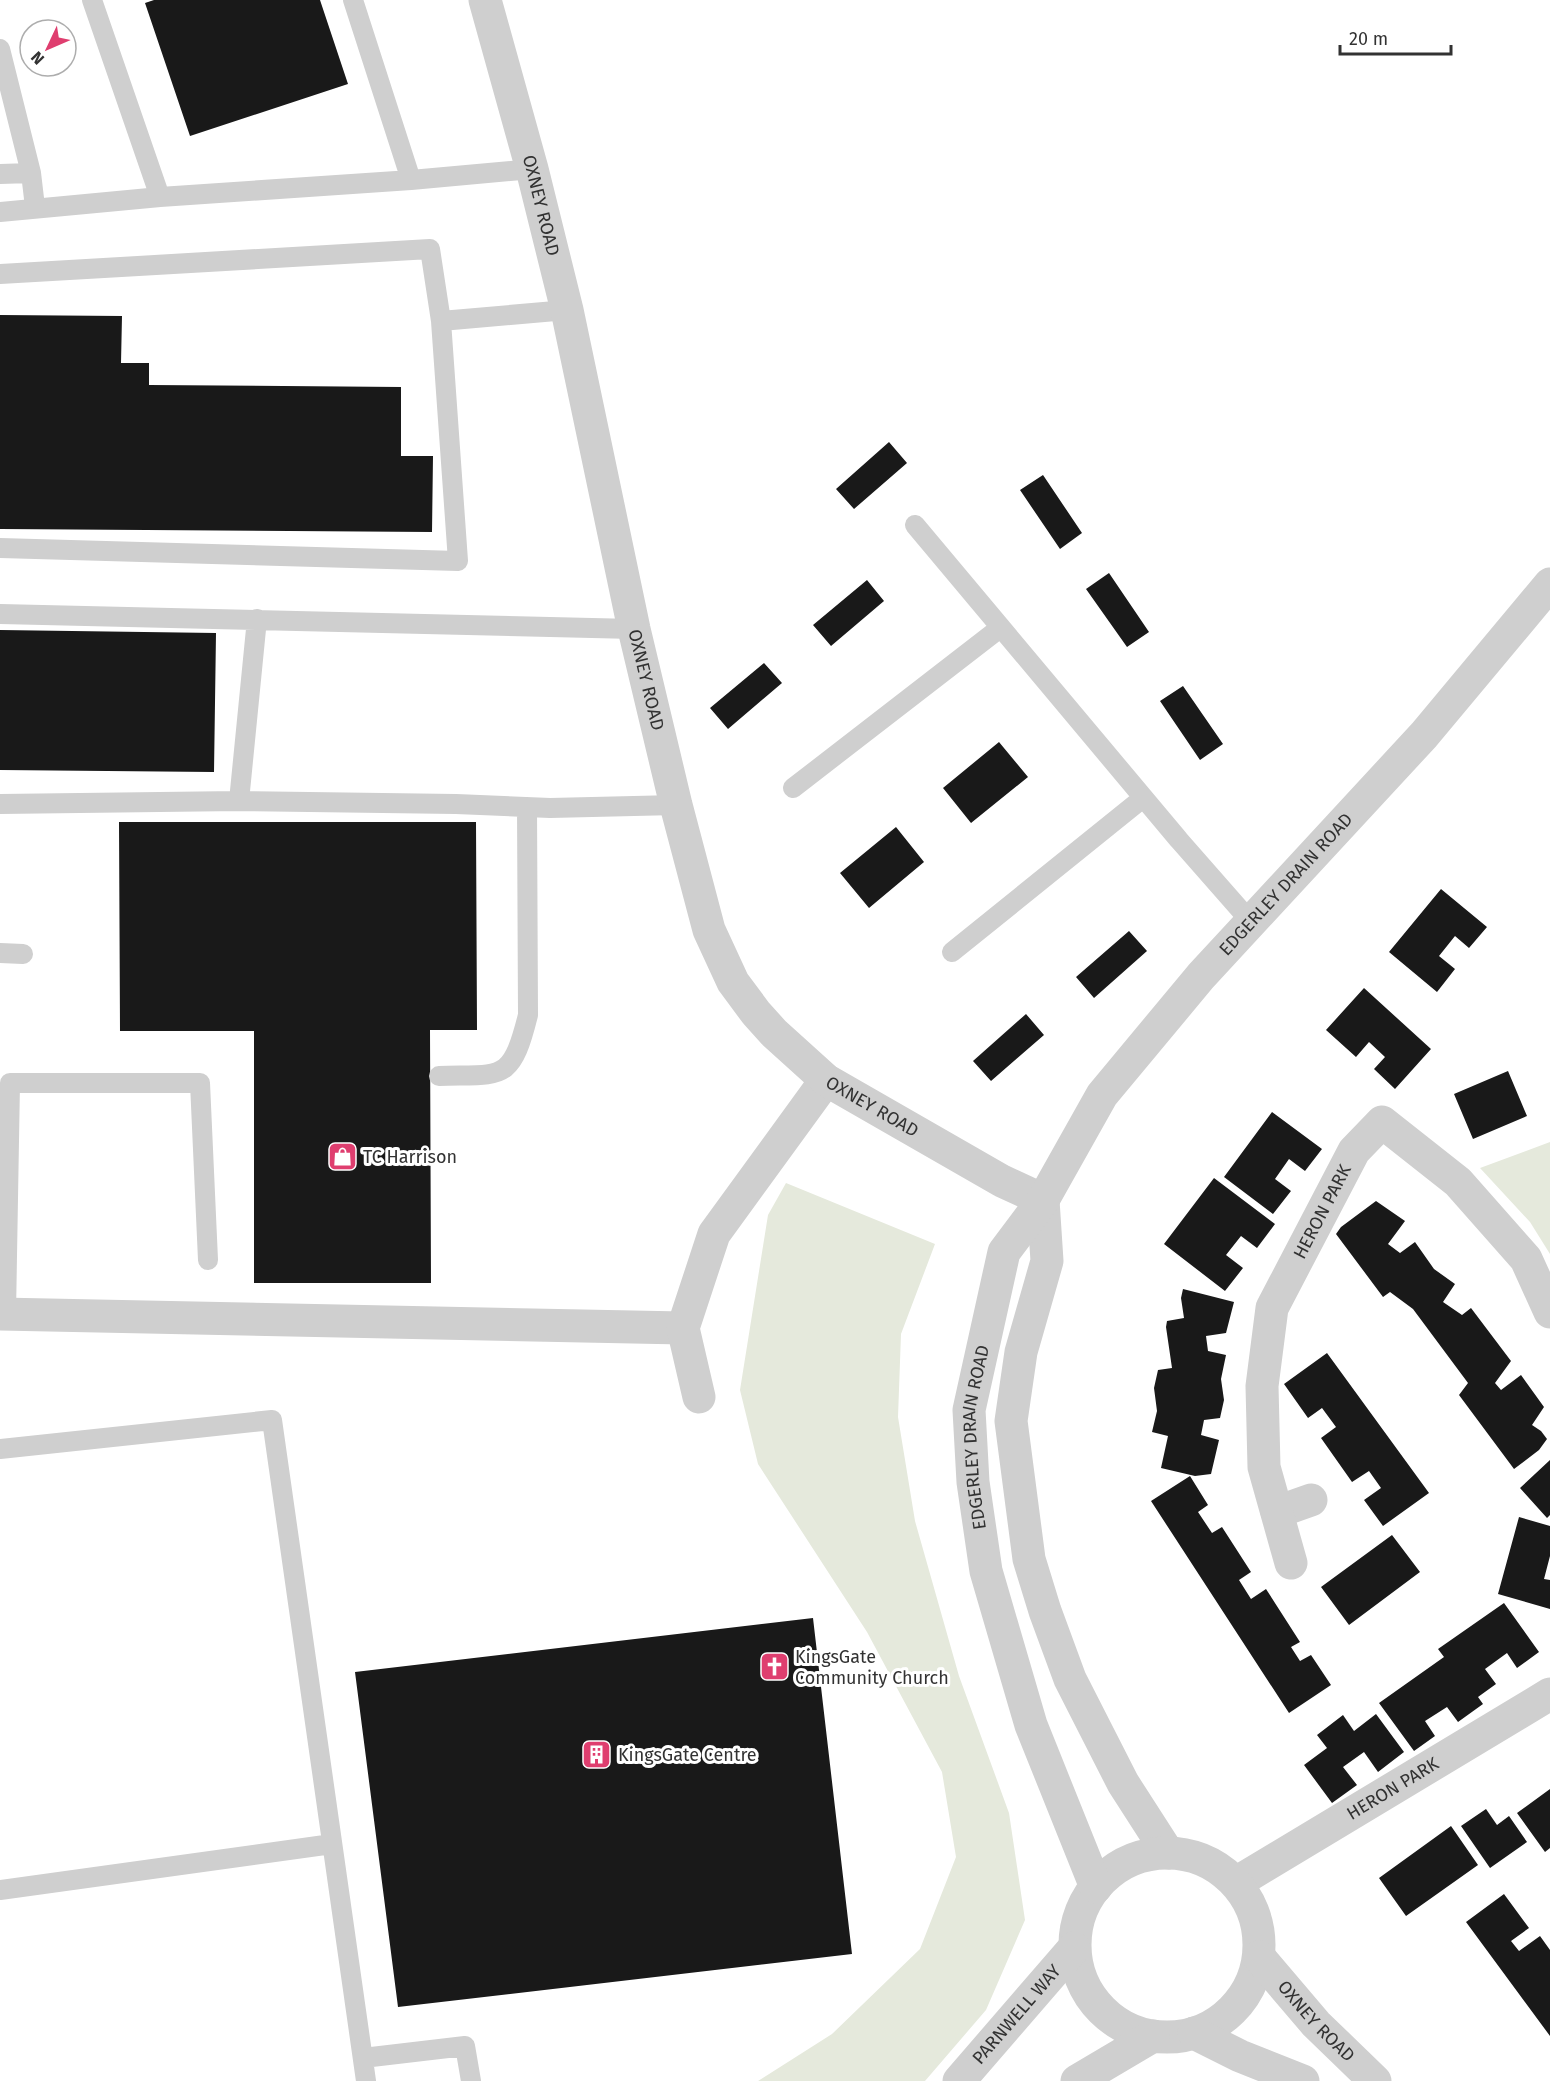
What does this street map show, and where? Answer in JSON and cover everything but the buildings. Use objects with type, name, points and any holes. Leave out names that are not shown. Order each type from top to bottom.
[{"type":"street","name":"OXNEY ROAD","points":[[484,0],[532,169],[567,310],[634,629],[676,805],[709,930],[733,982],[774,1033],[826,1080],[1002,1180],[1043,1200]]},
{"type":"street","name":"EDGERLEY DRAIN ROAD","points":[[1096,1887],[1031,1725],[986,1571],[973,1482],[969,1410],[1004,1252],[1043,1200],[1102,1095],[1201,976],[1424,735],[1550,584]]},
{"type":"street","points":[[699,1397],[683,1328],[714,1234],[826,1080]]},
{"type":"street","name":"HERON PARK","points":[[1291,1563],[1264,1467],[1262,1386],[1272,1308],[1354,1151],[1382,1122],[1458,1182],[1526,1259],[1550,1312]]},
{"type":"street","name":"EDGERLEY DRAIN ROAD","points":[[1043,1200],[1047,1261],[1021,1352],[1011,1421],[1029,1558],[1045,1611],[1070,1679],[1123,1783],[1168,1853]]},
{"type":"street","points":[[3,1314],[683,1328]]},
{"type":"street","points":[[1277,1512],[1311,1500]]},
{"type":"street","name":"HERON PARK","points":[[1236,1883],[1550,1694]]},
{"type":"street","points":[[1151,1853],[1168,1853],[1200,1858],[1220,1868],[1236,1883],[1251,1905],[1259,1930],[1259,1957],[1252,1983],[1238,2005],[1218,2022],[1194,2033],[1168,2037],[1153,2036],[1128,2028],[1106,2013],[1088,1993],[1078,1968],[1074,1948],[1076,1929],[1085,1903],[1101,1879],[1124,1862],[1151,1853]]},
{"type":"street","name":"PARNWELL WAY","points":[[959,2081],[1074,1948]]},
{"type":"street","name":"OXNEY ROAD","points":[[1259,1957],[1316,2024],[1375,2081]]},
{"type":"street","points":[[1194,2033],[1240,2056],[1303,2081]]},
{"type":"street","points":[[1077,2081],[1153,2036]]},
{"type":"lane","points":[[92,0],[160,197]]},
{"type":"lane","points":[[353,0],[411,180]]},
{"type":"lane","points":[[0,49],[31,173],[35,207]]},
{"type":"lane","points":[[0,212],[35,207],[532,169]]},
{"type":"lane","points":[[0,174],[31,173]]},
{"type":"lane","points":[[0,274],[430,249],[441,321],[458,561],[0,548]]},
{"type":"lane","points":[[441,321],[567,310]]},
{"type":"lane","points":[[915,525],[1143,798],[1251,922]]},
{"type":"lane","points":[[0,614],[634,629]]},
{"type":"lane","points":[[239,801],[257,619]]},
{"type":"lane","points":[[794,788],[1000,628]]},
{"type":"lane","points":[[952,952],[1143,798]]},
{"type":"lane","points":[[0,804],[239,801],[527,807],[676,805]]},
{"type":"lane","points":[[439,1076],[494,1074],[505,1069],[520,1046],[528,1015],[527,807]]},
{"type":"lane","points":[[0,953],[23,954]]},
{"type":"lane","points":[[3,1314],[9,1083],[200,1083],[208,1260]]},
{"type":"lane","points":[[0,1449],[272,1420],[366,2081]]},
{"type":"lane","points":[[0,1890],[332,1844]]},
{"type":"lane","points":[[363,2058],[465,2046],[471,2081]]},
{"type":"shaded area","points":[[1550,1142],[1550,1254],[1530,1222],[1480,1168]]},
{"type":"shaded area","points":[[786,1183],[935,1244],[901,1334],[898,1417],[915,1521],[959,1676],[1009,1813],[1025,1920],[986,2010],[925,2081],[758,2081],[832,2034],[920,1949],[956,1857],[942,1772],[867,1632],[758,1464],[740,1390],[768,1215]]},
{"type":"place","name":"TC Harrison","points":[[342,1157]]},
{"type":"place","name":"KingsGate Community Church","points":[[774,1667]]},
{"type":"place","name":"KingsGate Centre","points":[[597,1755]]}]
